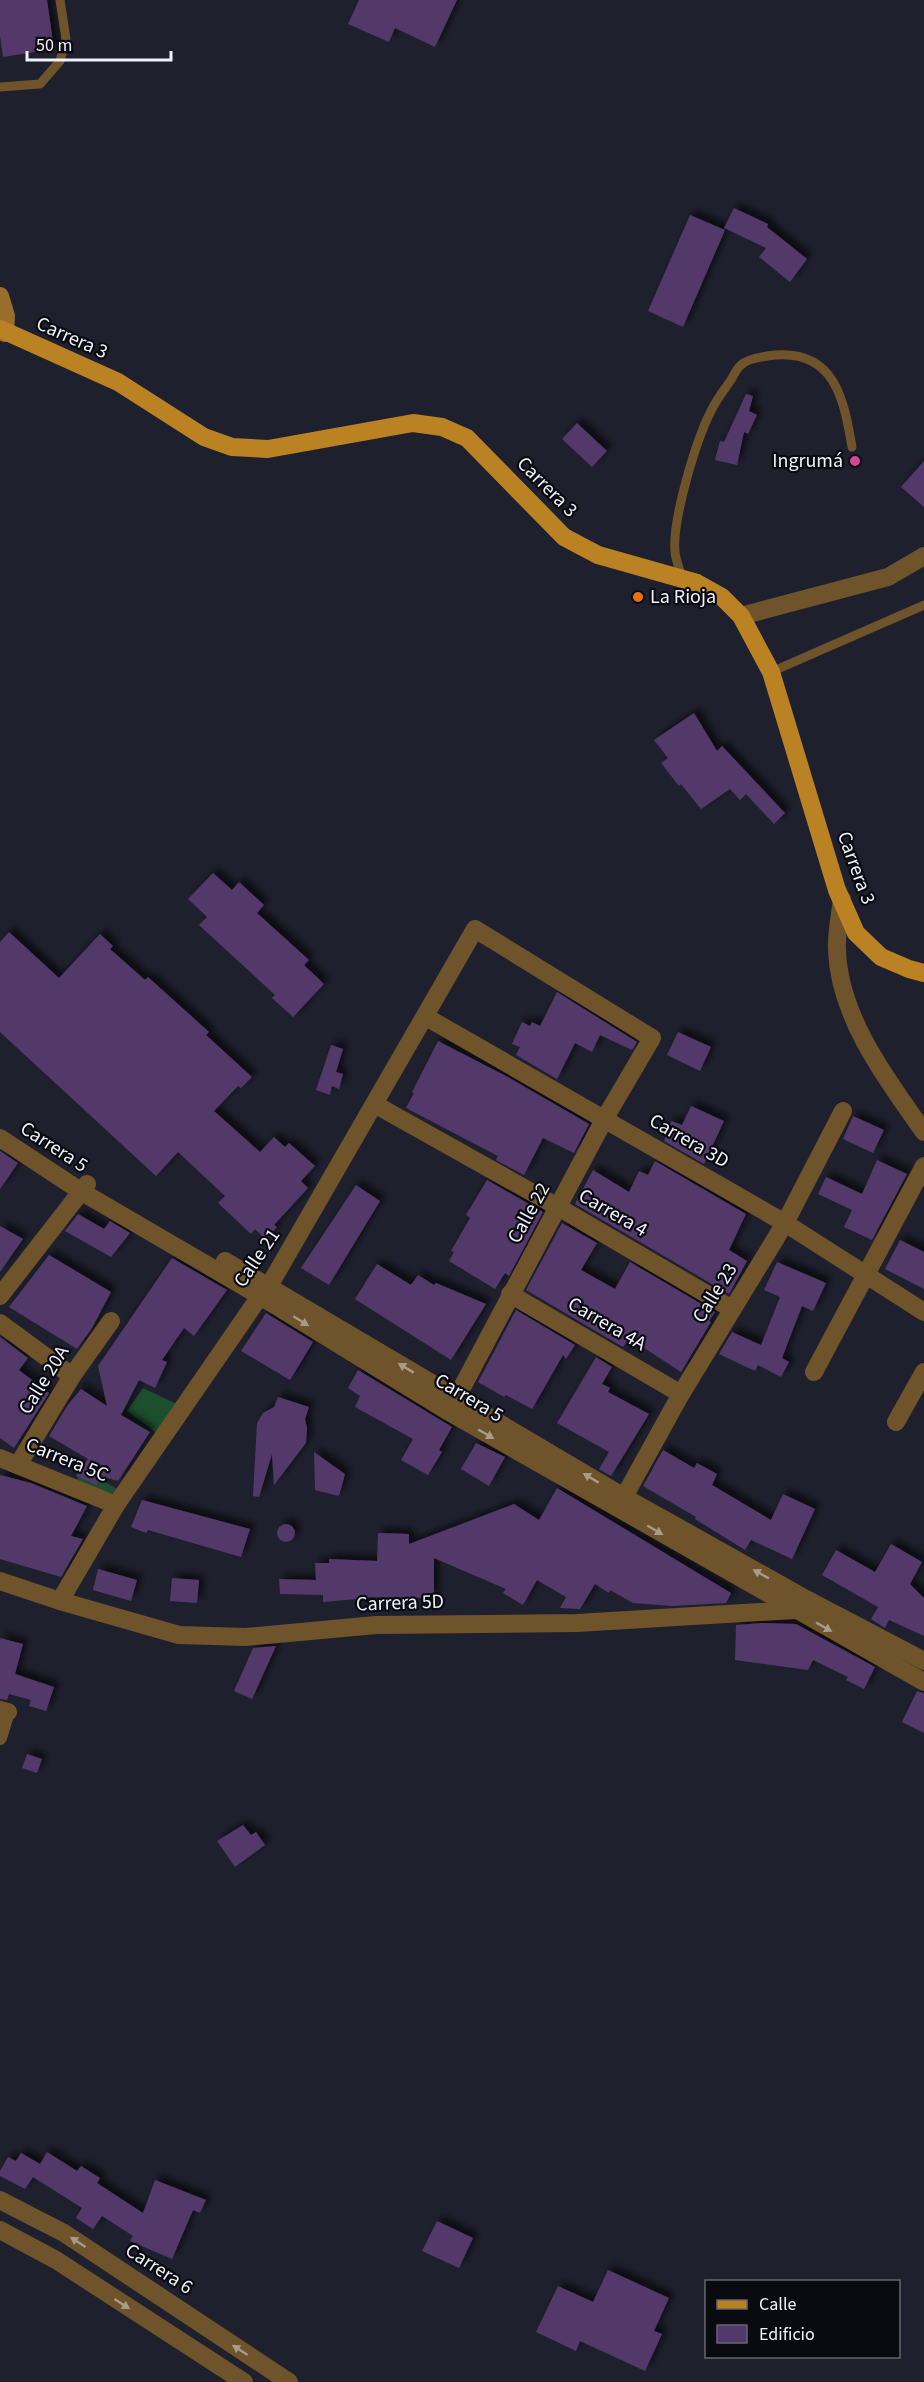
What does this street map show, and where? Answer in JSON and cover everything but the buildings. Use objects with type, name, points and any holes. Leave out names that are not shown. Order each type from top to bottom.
[{"type":"main road","points":[[0,296],[6,316],[3,331]]},
{"type":"main road","name":"Carrera 3","points":[[3,331],[118,382],[204,437],[232,447],[268,449],[413,423],[442,428],[467,438],[564,537],[598,555],[697,583],[722,597],[741,616],[771,672],[837,890],[856,933],[881,957],[924,973]]},
{"type":"street","points":[[741,616],[888,578],[924,556]]},
{"type":"street","points":[[842,899],[837,950],[841,981],[856,1024],[885,1078],[924,1132]]},
{"type":"street","name":"Calle 21","points":[[60,1601],[116,1505],[265,1291],[376,1105],[475,929],[652,1038]]},
{"type":"street","name":"Carrera 3D","points":[[426,1017],[785,1223],[924,1312]]},
{"type":"street","name":"Calle 22","points":[[453,1405],[510,1294],[605,1119],[652,1038]]},
{"type":"street","name":"Carrera 4","points":[[376,1105],[732,1309]]},
{"type":"street","name":"Calle 23","points":[[624,1497],[681,1394],[785,1223],[843,1111]]},
{"type":"street","name":"Carrera 5","points":[[0,1125],[85,1188]]},
{"type":"street","name":"Carrera 5","points":[[0,1138],[265,1291],[453,1405],[800,1604],[924,1661]]},
{"type":"street","points":[[814,1372],[924,1166]]},
{"type":"street","points":[[0,1296],[85,1188]]},
{"type":"street","name":"Carrera 4A","points":[[510,1294],[681,1394]]},
{"type":"street","name":"Calle 20A","points":[[18,1465],[72,1376],[111,1321]]},
{"type":"street","points":[[0,1323],[72,1376]]},
{"type":"street","points":[[896,1422],[924,1372]]},
{"type":"street","name":"Carrera 5","points":[[453,1405],[624,1497],[921,1678]]},
{"type":"street","name":"Carrera 5C","points":[[0,1458],[116,1505]]},
{"type":"street","name":"Carrera 5D","points":[[0,1581],[60,1601],[179,1635],[246,1637],[376,1625],[578,1623],[800,1604]]},
{"type":"street","points":[[0,1738],[4,1711]]},
{"type":"street","name":"Carrera 6","points":[[0,2200],[64,2233],[289,2382]]},
{"type":"street","points":[[0,2230],[56,2260],[244,2382]]},
{"type":"lane","points":[[0,87],[40,84],[60,61],[66,39],[60,0]]},
{"type":"lane","points":[[682,579],[675,551],[677,521],[688,472],[711,411],[741,364],[764,356],[785,354],[806,357],[820,365],[834,381],[846,410],[852,447]]},
{"type":"lane","points":[[771,672],[924,605]]},
{"type":"green space","points":[[143,1388],[177,1404],[160,1435],[113,1499],[75,1484],[80,1473],[104,1481],[117,1489],[158,1434],[127,1411]]},
{"type":"place","name":"Ingrumá","points":[[855,461]]},
{"type":"place","name":"La Rioja","points":[[638,597]]}]
